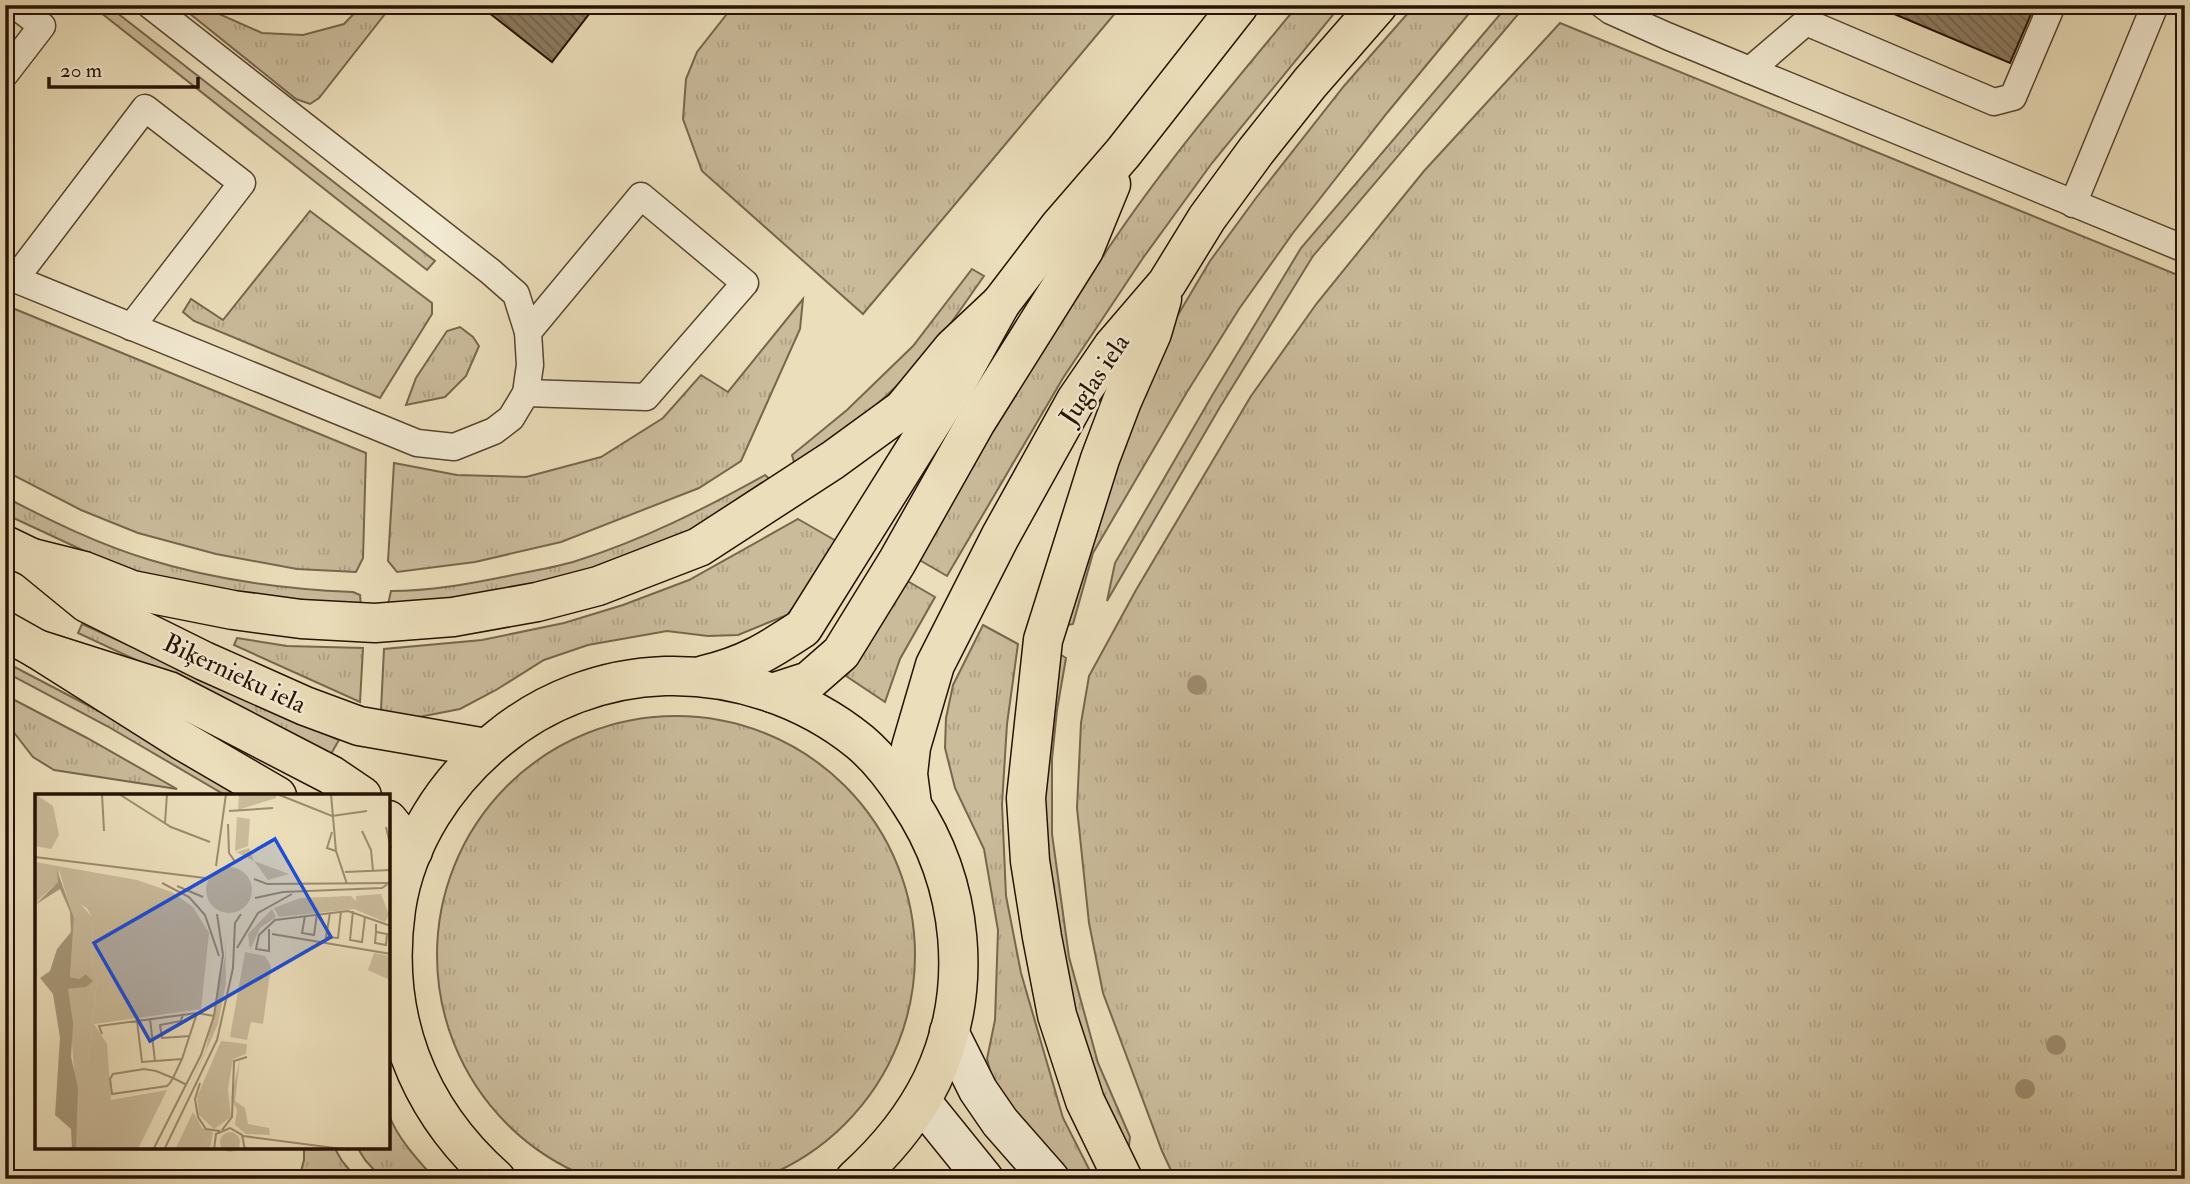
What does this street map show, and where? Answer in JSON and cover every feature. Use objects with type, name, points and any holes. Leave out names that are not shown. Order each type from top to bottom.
[{"type":"main road","points":[[699,677],[734,668],[767,652],[803,628],[957,382],[1001,303],[1059,227],[1124,153],[1240,5]]},
{"type":"main road","name":"Juglas iela","points":[[912,804],[908,774],[911,747],[935,665],[1000,537],[1076,400],[1113,346],[1167,283],[1207,218],[1255,151],[1378,5]]},
{"type":"main road","points":[[772,693],[808,681],[841,653],[897,562],[976,422],[1084,250],[1124,153]]},
{"type":"main road","points":[[1123,1179],[1085,1101],[1058,1015],[1030,861],[1026,798],[1043,640],[1100,459],[1152,333],[1167,283]]},
{"type":"main road","points":[[19,552],[84,571],[132,590],[233,610],[301,619],[375,622],[453,617],[586,590],[699,547],[812,475],[903,409],[953,348],[1001,303]]},
{"type":"main road","name":"Biķernieku iela","points":[[19,552],[87,603],[204,661],[305,706],[359,726],[486,748]]},
{"type":"main road","name":"Biķernieku iela","points":[[21,640],[274,794]]},
{"type":"main road","name":"Biķernieku iela","points":[[21,640],[169,691],[331,775],[359,794]]},
{"type":"main road","points":[[484,1173],[430,1100],[401,1030],[393,979],[391,923],[413,851],[451,785],[486,748],[527,717],[550,704],[597,687],[648,677],[699,677],[748,685],[772,693],[819,713],[862,744],[897,782],[912,804],[937,850],[953,901],[957,927],[958,980],[955,1007],[933,1079],[891,1143],[855,1179]]},
{"type":"main road","points":[[390,822],[413,851]]},
{"type":"main road","points":[[948,1032],[978,1090],[1000,1122],[1050,1179]]},
{"type":"main road","points":[[921,1101],[985,1179]]},
{"type":"lane","points":[[5,74],[42,26],[15,5]]},
{"type":"lane","points":[[131,327],[242,183],[145,108],[10,277],[131,327],[417,443],[454,447],[494,431],[511,418],[526,393],[530,365],[528,332],[516,294],[150,5]]},
{"type":"lane","points":[[1750,70],[1806,22],[1994,102],[2013,97],[2052,5]]},
{"type":"lane","points":[[2073,204],[2155,5]]},
{"type":"lane","points":[[1610,7],[1750,70],[2185,249]]},
{"type":"lane","points":[[526,393],[646,397],[745,283],[641,196],[528,332]]},
{"type":"green space","points":[[91,5],[107,5],[435,261],[427,270]]},
{"type":"green space","points":[[179,5],[209,5],[219,14],[262,33],[303,35],[344,24],[362,5],[392,5],[319,98],[310,104],[296,99]]},
{"type":"green space","points":[[734,5],[1122,5],[863,314],[702,171],[683,119],[686,79],[697,52]]},
{"type":"green space","points":[[1298,5],[1341,5],[1212,163],[1143,258],[1063,378],[947,576],[916,558],[989,435],[1118,234],[1183,146]]},
{"type":"green space","points":[[1415,5],[1476,5],[1293,233],[1239,309],[1093,553],[1073,624],[1064,626],[1088,529],[1172,325],[1210,261],[1256,198],[1344,86]]},
{"type":"green space","points":[[1508,5],[1526,5],[1313,256],[1220,407],[1107,601],[1115,563],[1301,248]]},
{"type":"green space","points":[[1560,23],[2185,278],[2185,1179],[1175,1179],[1103,993],[1089,923],[1077,808],[1081,723],[1089,676],[1136,590],[1251,396],[1317,303],[1424,171]]},
{"type":"green space","points":[[310,211],[432,303],[432,314],[380,398],[194,321],[183,312],[191,299],[223,320]]},
{"type":"green space","points":[[972,269],[984,276],[918,364],[868,412],[796,469],[792,455],[847,410],[913,346]]},
{"type":"green space","points":[[803,299],[800,329],[741,461],[699,488],[561,542],[475,562],[397,572],[388,561],[394,463],[457,475],[526,477],[601,457],[663,418],[701,375],[728,392]]},
{"type":"green space","points":[[5,305],[366,453],[363,558],[356,572],[297,569],[216,554],[138,533],[81,510],[5,471]]},
{"type":"green space","points":[[460,327],[473,337],[479,346],[466,376],[445,397],[406,405],[416,378],[447,331]]},
{"type":"green space","points":[[765,475],[774,483],[717,521],[596,572],[491,597],[387,609],[391,591],[479,582],[559,566],[601,553],[673,523]]},
{"type":"green space","points":[[5,497],[75,531],[147,559],[198,573],[249,582],[353,592],[360,595],[361,607],[301,604],[153,579],[93,555],[5,514]]},
{"type":"green space","points":[[798,519],[838,542],[809,590],[787,615],[738,635],[708,636],[667,631],[588,645],[544,660],[460,709],[414,718],[395,717],[381,710],[384,649],[482,640],[564,623],[623,605],[689,580]]},
{"type":"green space","points":[[904,579],[935,597],[900,659],[885,702],[846,676]]},
{"type":"green space","points":[[82,624],[339,740],[331,754],[78,633]]},
{"type":"green space","points":[[983,625],[1018,644],[1007,724],[1002,804],[1006,896],[1021,973],[1063,1118],[1092,1175],[1087,1179],[1069,1179],[1019,1124],[996,1093],[987,1059],[995,1020],[998,930],[984,849],[955,788],[945,748],[946,718],[953,685]]},
{"type":"green space","points":[[237,638],[287,646],[363,648],[360,702],[234,645]]},
{"type":"green space","points":[[1058,653],[1066,658],[1052,759],[1052,834],[1069,957],[1098,1063],[1130,1137],[1128,1154],[1094,1085],[1063,986],[1039,837]]},
{"type":"green space","points":[[5,662],[112,718],[245,794],[223,794],[107,726],[5,672]]},
{"type":"green space","points":[[5,695],[177,789],[54,770],[33,757],[5,721]]},
{"type":"green space","points":[[653,717],[699,717],[745,726],[789,744],[828,770],[861,803],[887,842],[905,886],[914,932],[914,978],[905,1024],[887,1068],[875,1088],[845,1124],[809,1154],[767,1176],[741,1185],[611,1185],[585,1176],[543,1154],[524,1140],[491,1107],[465,1068],[447,1024],[438,978],[438,932],[447,886],[465,842],[491,803],[524,770],[563,744],[607,726]]},
{"type":"green space","points":[[390,1117],[403,1141],[435,1179],[382,1179],[358,1149],[390,1149]]},
{"type":"green space","points":[[304,1149],[335,1149],[357,1179],[299,1179]]},
{"type":"building","points":[[479,5],[596,5],[552,62]]},
{"type":"building","points":[[1873,5],[2035,5],[2010,63]]}]
